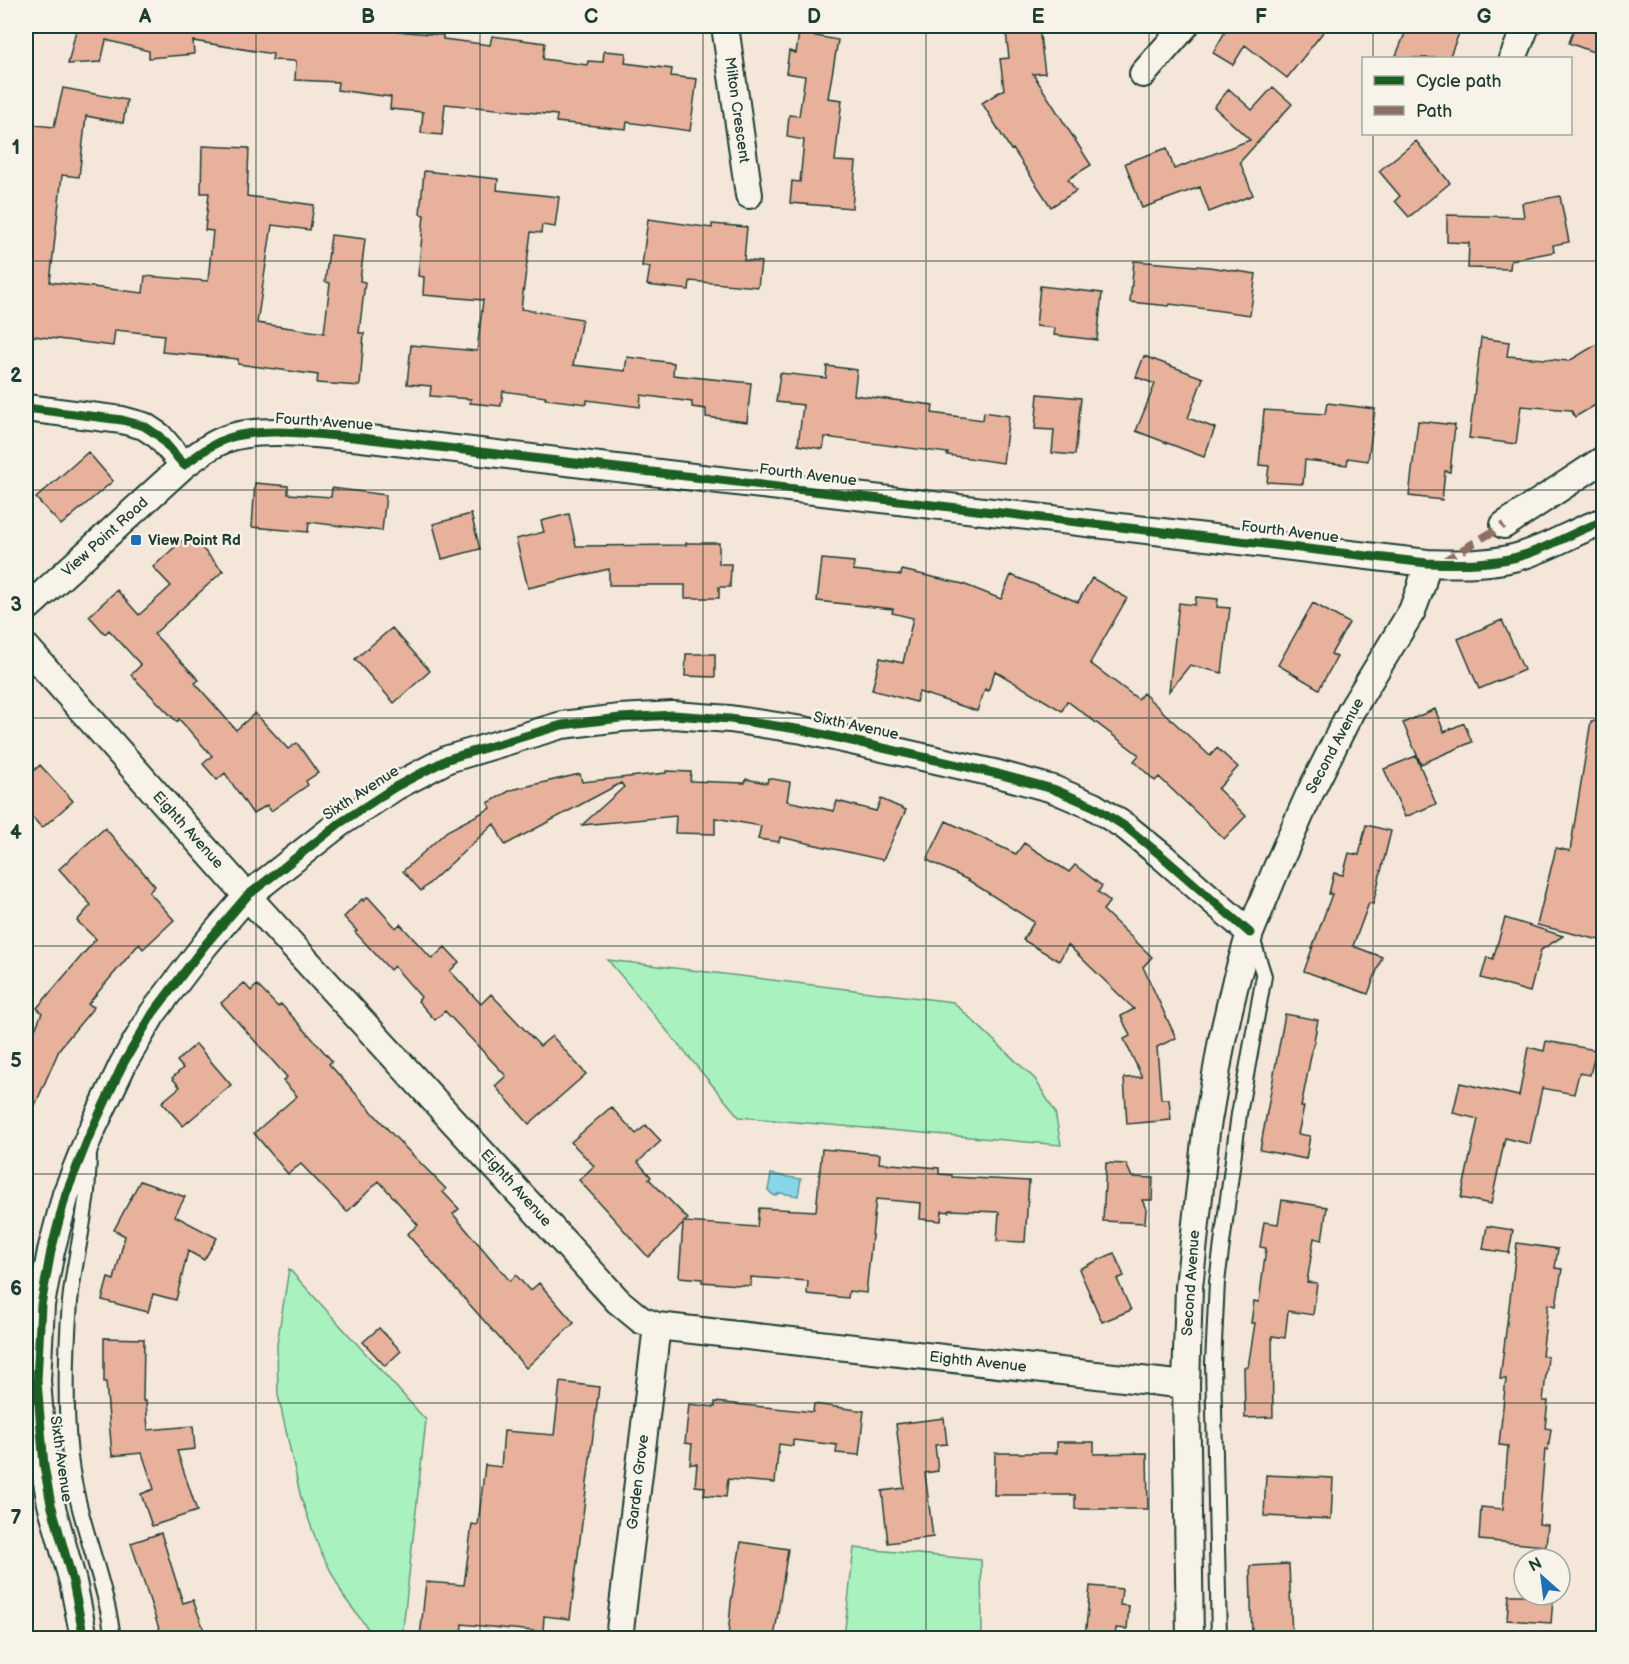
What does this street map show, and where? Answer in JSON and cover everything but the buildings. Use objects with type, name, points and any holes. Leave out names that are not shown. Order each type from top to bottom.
[{"type":"street","name":"Milton Crescent","points":[[725,26],[749,195]]},
{"type":"street","points":[[1143,74],[1185,26]]},
{"type":"street","points":[[1514,57],[1526,26]]},
{"type":"street","points":[[26,408],[122,420],[144,426],[159,436],[184,465]]},
{"type":"street","name":"Fourth Avenue","points":[[184,465],[217,443],[240,435],[269,433],[353,437],[1427,563],[1469,564],[1501,561],[1526,555],[1604,521]]},
{"type":"street","points":[[1504,525],[1604,459]]},
{"type":"street","name":"View Point Road","points":[[26,609],[184,465]]},
{"type":"street","name":"Second Avenue","points":[[1190,1638],[1186,1384],[1190,1276],[1206,1132],[1222,1040],[1250,933],[1314,785],[1351,711],[1412,611],[1427,563]]},
{"type":"street","name":"Eighth Avenue","points":[[26,647],[247,896],[618,1301],[641,1320],[657,1326],[1186,1384]]},
{"type":"street","name":"Sixth Avenue","points":[[84,1638],[73,1582],[51,1504],[44,1466],[37,1381],[40,1305],[66,1194],[90,1134],[123,1064],[153,1013],[205,945],[247,896],[340,823],[395,787],[448,759],[562,725],[673,715],[730,719],[803,730],[965,766],[1053,789],[1094,806],[1126,827],[1164,857],[1250,933]]},
{"type":"street","name":"Garden Grove","points":[[620,1638],[657,1326]]},
{"type":"lane","name":"Second Avenue","points":[[1220,1638],[1213,1363],[1217,1282],[1225,1215],[1239,1114],[1264,976],[1250,933]]},
{"type":"lane","name":"Sixth Avenue","points":[[90,1134],[86,1204],[70,1300],[66,1385],[68,1428],[76,1490],[104,1590],[113,1638]]},
{"type":"green space","points":[[608,960],[953,1002],[1035,1079],[1055,1112],[1061,1145],[739,1117]]},
{"type":"green space","points":[[289,1269],[426,1420],[402,1638],[375,1638],[344,1597],[319,1548],[301,1498],[278,1395],[277,1344]]},
{"type":"green space","points":[[854,1548],[981,1560],[982,1638],[844,1638]]},
{"type":"water","points":[[771,1174],[801,1179],[798,1196],[780,1193],[774,1196],[768,1190]]},
{"type":"marked path","points":[[1442,562],[1504,525]]},
{"type":"cycle path","points":[[26,408],[122,420],[144,426],[159,436],[184,465],[207,449],[232,437],[260,432],[292,432],[353,437],[1427,563],[1477,563],[1515,558],[1604,521]]},
{"type":"cycle path","points":[[84,1638],[73,1582],[51,1504],[44,1466],[37,1381],[41,1305],[51,1251],[66,1194],[90,1134],[123,1064],[153,1013],[205,945],[247,896],[340,823],[395,787],[448,759],[562,725],[673,715],[730,719],[803,730],[998,774],[1053,789],[1093,806],[1126,827],[1250,933]]},
{"type":"place","name":"View Point Rd","points":[[136,540]]}]
